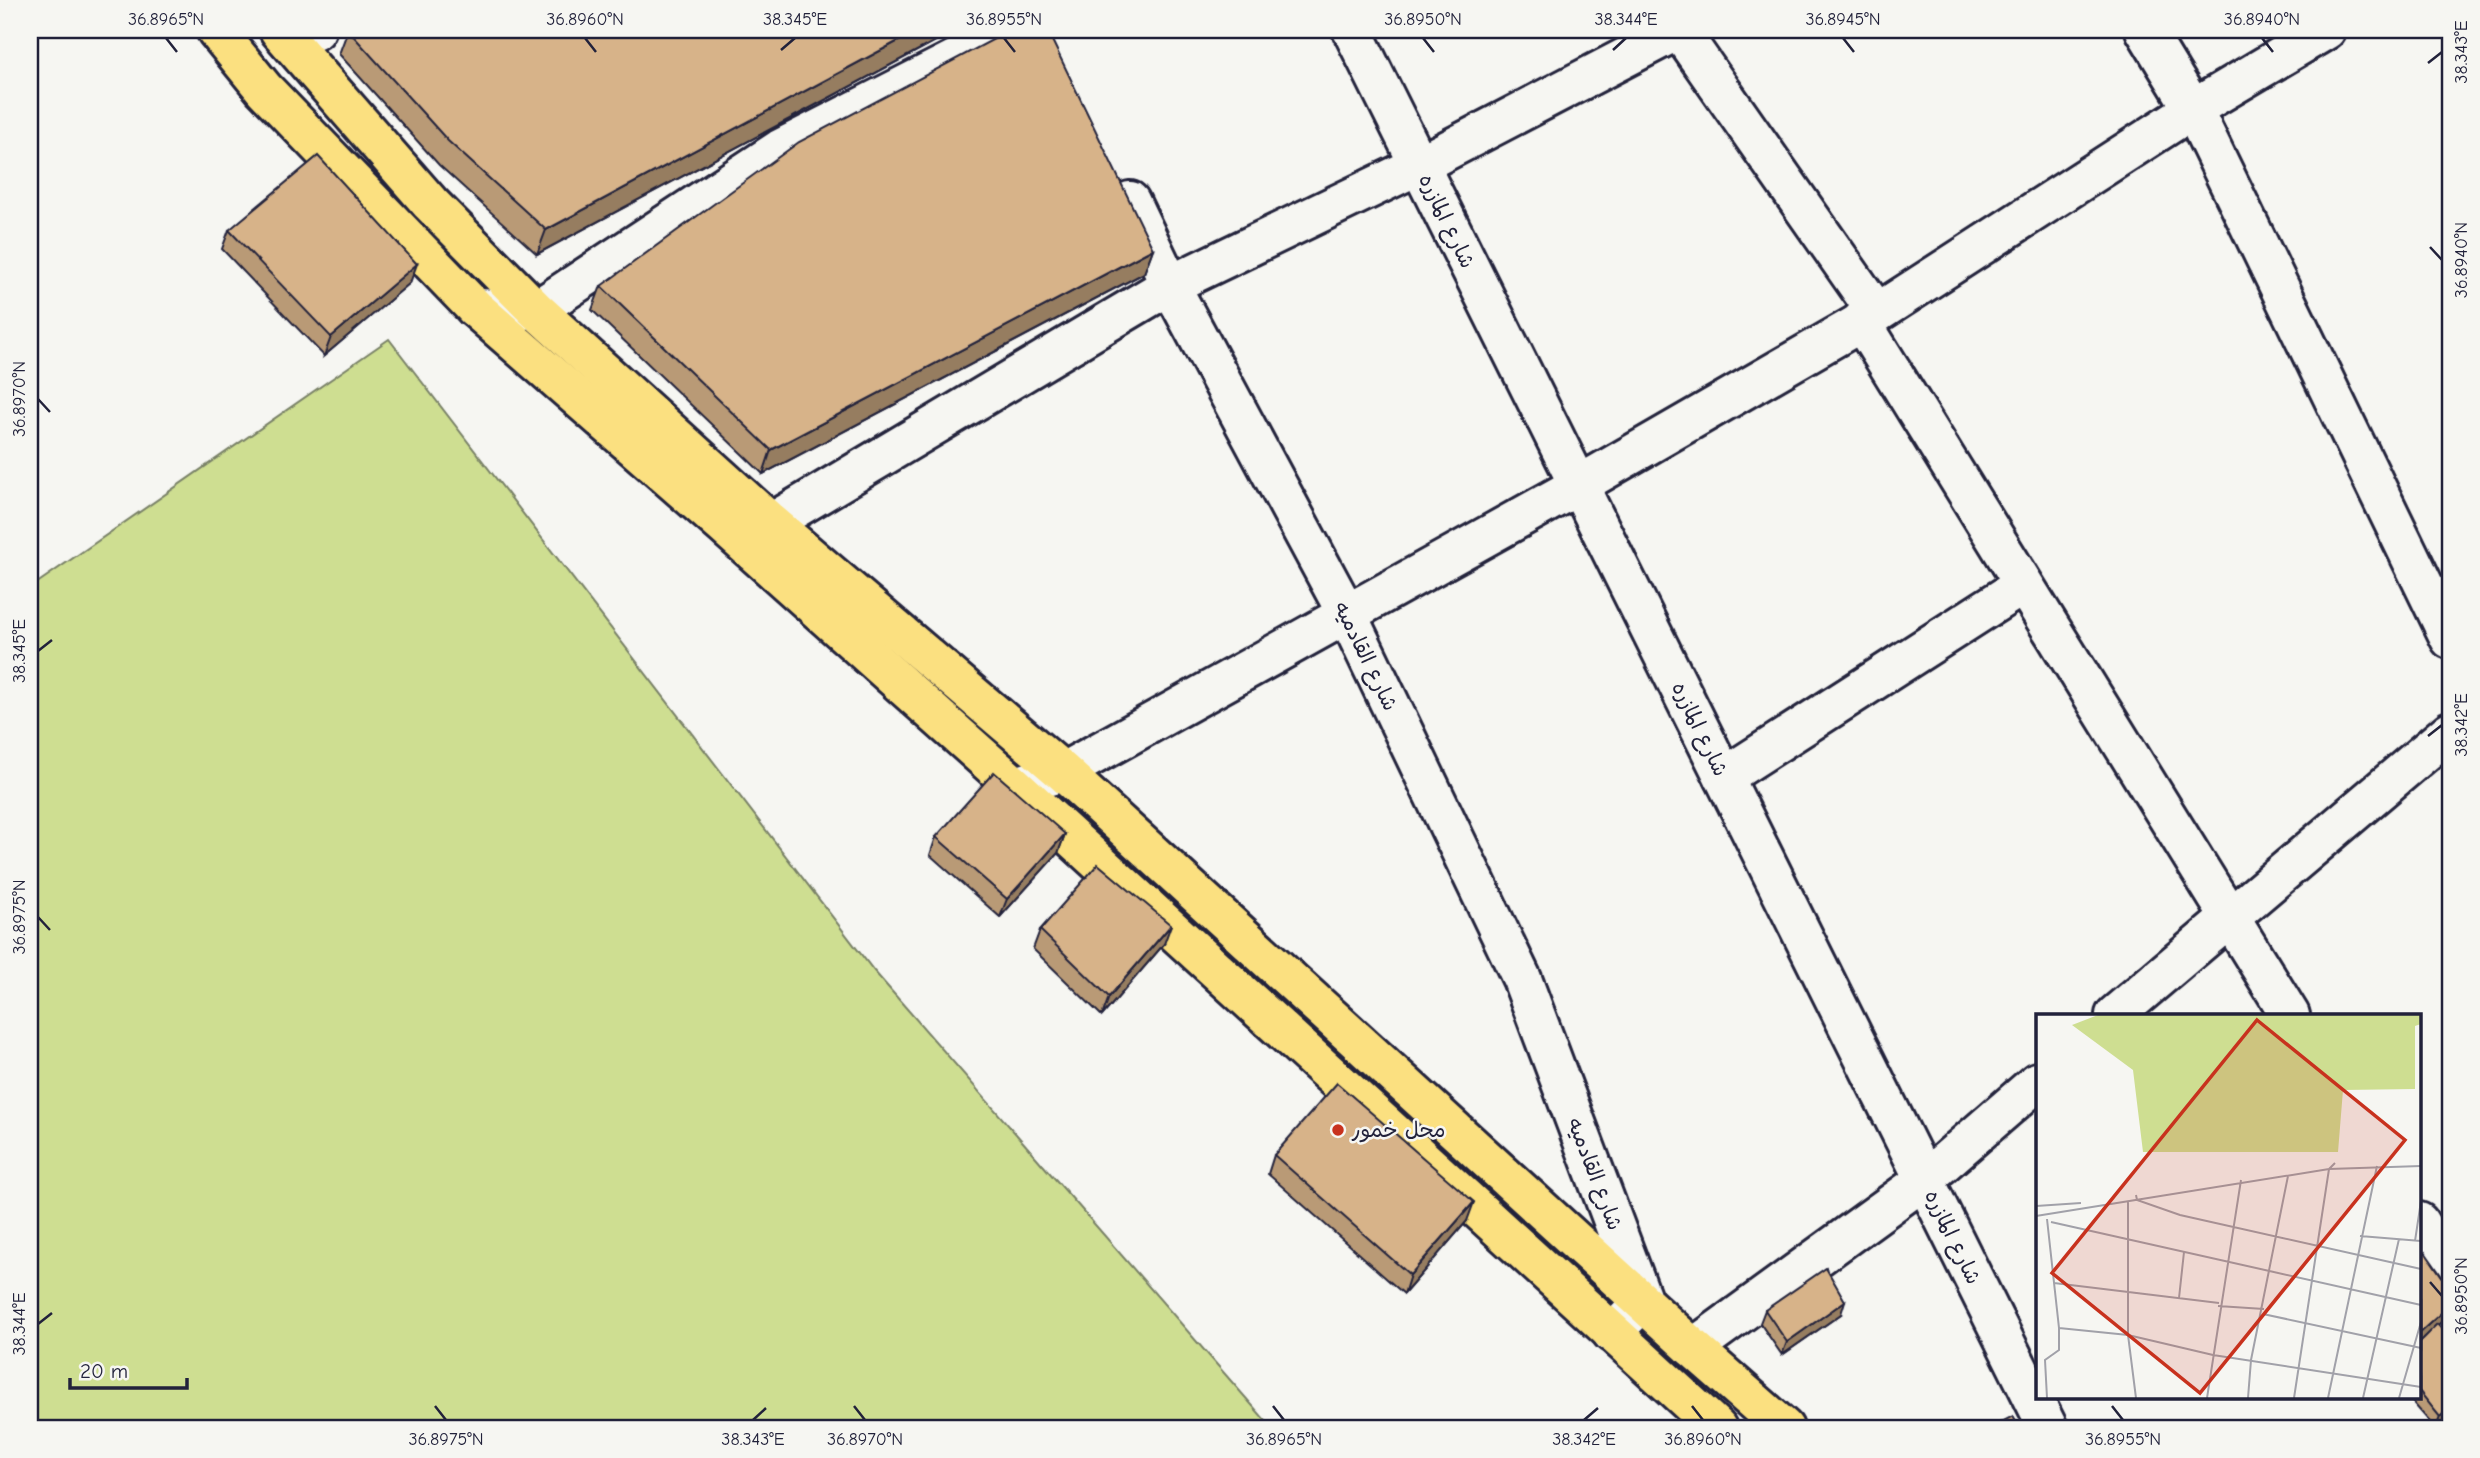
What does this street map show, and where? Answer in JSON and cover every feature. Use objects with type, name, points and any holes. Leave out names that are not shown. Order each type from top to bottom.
[{"type":"main road","points":[[216,30],[264,89],[475,308],[1015,786],[1717,1428]]},
{"type":"main road","points":[[295,34],[430,203],[536,310],[771,523],[1063,772],[1784,1428]]},
{"type":"street","points":[[475,308],[536,310],[780,149],[1013,30]]},
{"type":"street","name":"شارع المازره","points":[[1352,30],[2048,1428]]},
{"type":"street","points":[[771,523],[1170,285],[1419,165],[1678,30],[1869,317],[2023,584],[2289,1014]]},
{"type":"street","points":[[2145,30],[2193,109],[2450,639]]},
{"type":"street","points":[[1015,786],[1063,772],[1579,485],[1869,317],[2193,109],[2326,30]]},
{"type":"street","name":"شارع القادميه","points":[[1117,176],[1170,285],[1347,614],[1522,979],[1643,1301]]},
{"type":"street","points":[[1724,777],[2023,584]]},
{"type":"street","points":[[2116,1014],[2450,731]]},
{"type":"street","points":[[1693,1348],[1924,1180],[2036,1083]]},
{"type":"street","points":[[2420,1224],[2450,1273]]},
{"type":"street","points":[[1612,1333],[1643,1301]]},
{"type":"green space","points":[[389,339],[874,971],[1272,1428],[30,1428],[30,588]]},
{"type":"building","points":[[348,30],[919,30],[546,230],[448,141]]},
{"type":"building","points":[[1011,30],[1047,30],[1153,249],[771,450],[601,286],[799,142]]},
{"type":"building","points":[[318,156],[417,264],[331,337],[229,230]]},
{"type":"building","points":[[994,772],[1065,834],[1007,899],[936,837]]},
{"type":"building","points":[[1098,864],[1171,925],[1109,997],[1040,930]]},
{"type":"building","points":[[1337,1083],[1474,1202],[1410,1275],[1274,1155]]},
{"type":"building","points":[[2425,1252],[2450,1288],[2450,1305],[2420,1332],[2420,1257]]},
{"type":"building","points":[[1826,1268],[1845,1301],[1787,1342],[1765,1310]]},
{"type":"building","points":[[2437,1324],[2450,1338],[2450,1407],[2440,1417],[2420,1392],[2420,1341]]},
{"type":"building","points":[[2013,1416],[2019,1428],[1990,1428]]},
{"type":"place","name":"محل خمور","points":[[1338,1130]]}]
